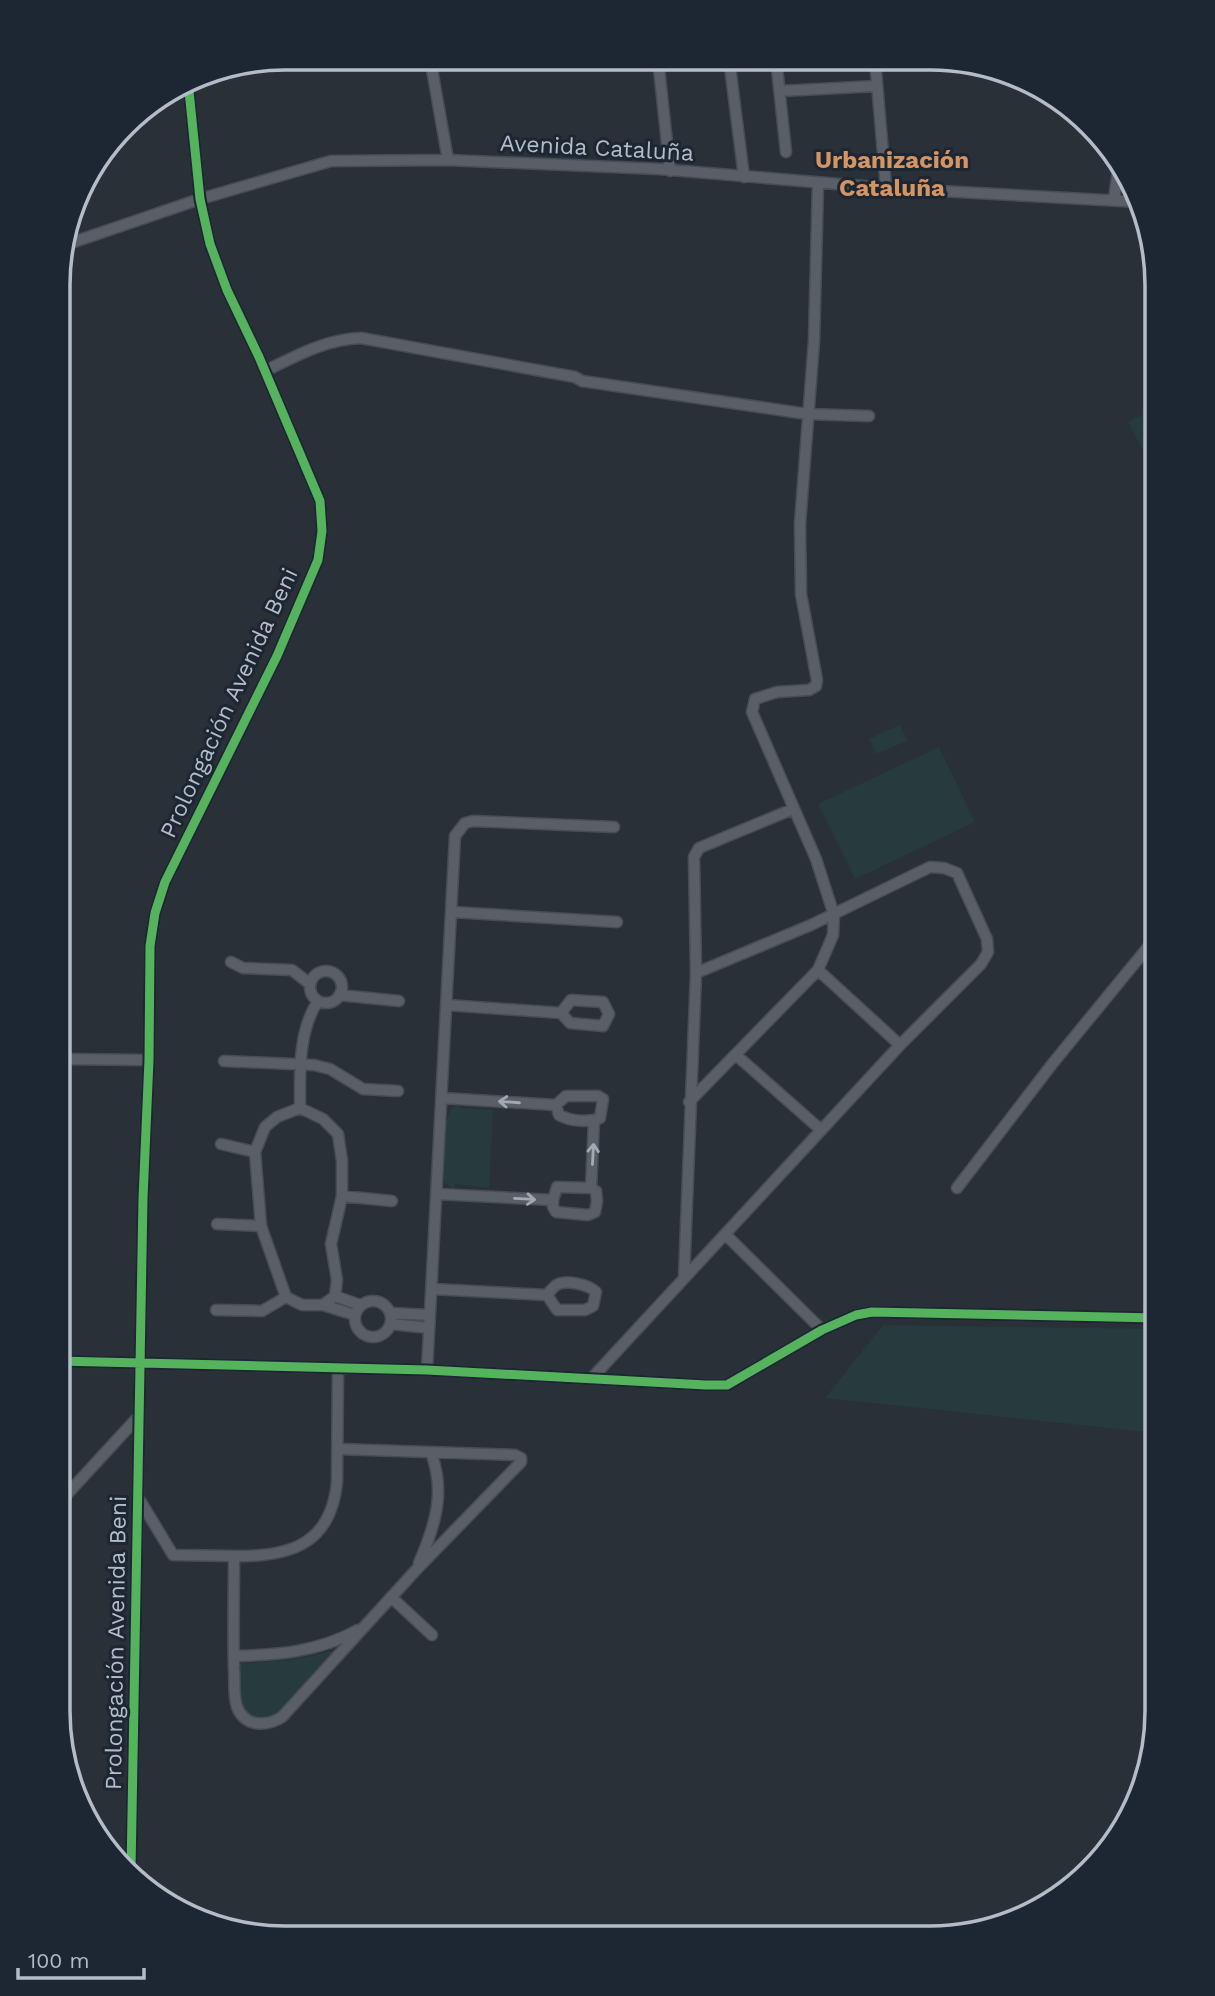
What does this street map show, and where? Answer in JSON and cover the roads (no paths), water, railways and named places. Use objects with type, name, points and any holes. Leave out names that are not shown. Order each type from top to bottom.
[{"type":"street","points":[[432,70],[448,160]]},
{"type":"street","points":[[659,70],[670,171]]},
{"type":"street","points":[[730,70],[744,177]]},
{"type":"street","points":[[777,70],[786,152]]},
{"type":"street","points":[[876,70],[886,188]]},
{"type":"street","points":[[780,90],[877,86]]},
{"type":"street","name":"Prolongación Avenida Beni","points":[[141,1362],[150,946],[155,913],[166,882],[277,656],[318,560],[322,531],[320,501],[265,371],[227,290],[210,244],[200,200],[189,93]]},
{"type":"street","name":"Avenida Cataluña","points":[[75,239],[331,161],[448,160],[670,171],[886,188],[1128,201]]},
{"type":"street","points":[[1114,200],[1117,179]]},
{"type":"street","points":[[689,1102],[818,970],[833,935],[834,915],[816,859],[752,712],[755,699],[778,692],[809,690],[816,686],[817,680],[802,593],[800,524],[814,341],[818,183]]},
{"type":"street","points":[[265,371],[323,344],[344,338],[361,338],[582,381],[807,414],[869,416]]},
{"type":"street","points":[[684,1278],[696,973],[694,857],[699,848],[793,809]]},
{"type":"street","points":[[427,1370],[455,836],[465,823],[473,821],[614,827]]},
{"type":"street","points":[[590,1379],[900,1045],[981,964],[988,952],[987,939],[957,873],[930,867],[834,915],[696,973]]},
{"type":"street","points":[[453,912],[617,922]]},
{"type":"street","points":[[957,1188],[1053,1063],[1145,951]]},
{"type":"street","points":[[231,962],[243,968],[292,970],[310,984],[311,994],[318,1001],[328,1003],[339,995],[399,1001]]},
{"type":"street","points":[[818,970],[900,1045]]},
{"type":"street","points":[[310,984],[321,972],[331,973],[341,985],[339,995]]},
{"type":"street","points":[[447,1005],[561,1013],[570,1023],[603,1026],[610,1014],[603,1002],[571,1000],[561,1013]]},
{"type":"street","points":[[300,1108],[305,1035],[318,1001]]},
{"type":"street","points":[[736,1055],[821,1130]]},
{"type":"street","points":[[70,1059],[149,1060]]},
{"type":"street","points":[[224,1061],[301,1064],[330,1069],[363,1089],[398,1091]]},
{"type":"street","points":[[442,1098],[556,1105],[566,1096],[598,1096],[603,1099],[600,1118],[594,1120],[567,1119],[559,1115],[556,1105]]},
{"type":"street","points":[[323,1305],[335,1296],[337,1280],[331,1244],[342,1196],[342,1161],[338,1134],[323,1119],[300,1108],[277,1117],[265,1127],[255,1152],[261,1226],[286,1297],[302,1305],[358,1310]]},
{"type":"street","points":[[591,1188],[594,1120]]},
{"type":"street","points":[[221,1144],[255,1152]]},
{"type":"street","points":[[557,1187],[591,1188],[596,1191],[597,1202],[595,1212],[588,1215],[556,1212],[553,1200],[557,1187]]},
{"type":"street","points":[[437,1194],[553,1200]]},
{"type":"street","points":[[342,1196],[392,1201]]},
{"type":"street","points":[[217,1224],[261,1226]]},
{"type":"street","points":[[726,1235],[822,1330]]},
{"type":"street","points":[[561,1283],[585,1285],[596,1292],[593,1307],[585,1310],[557,1310],[547,1295],[556,1284],[561,1283]]},
{"type":"street","points":[[432,1289],[547,1295]]},
{"type":"street","points":[[335,1296],[358,1310]]},
{"type":"street","points":[[216,1310],[262,1311],[286,1297]]},
{"type":"street","points":[[366,1302],[383,1303],[391,1313],[391,1324],[384,1334],[372,1337],[360,1332],[355,1321],[358,1310],[366,1302]]},
{"type":"street","points":[[70,1361],[427,1370],[727,1384],[822,1330],[856,1315],[872,1312],[1145,1318]]},
{"type":"street","points":[[391,1313],[429,1315]]},
{"type":"street","points":[[391,1324],[429,1328]]},
{"type":"street","points":[[70,1491],[139,1416],[141,1362]]},
{"type":"street","points":[[138,1496],[173,1555],[272,1556],[311,1539],[333,1506],[337,1482],[338,1368]]},
{"type":"street","name":"Prolongación Avenida Beni","points":[[131,1861],[139,1416]]},
{"type":"street","points":[[234,1556],[234,1656],[238,1708],[245,1718],[256,1724],[269,1723],[282,1717],[416,1570],[521,1462],[521,1458],[515,1455],[338,1449]]},
{"type":"street","points":[[416,1570],[432,1532],[438,1509],[439,1481],[431,1452]]},
{"type":"street","points":[[391,1597],[432,1635]]},
{"type":"street","points":[[234,1656],[273,1656],[306,1651],[335,1641],[367,1624]]},
{"type":"district","name":"Urbanización Cataluña","points":[[892,174]]}]
